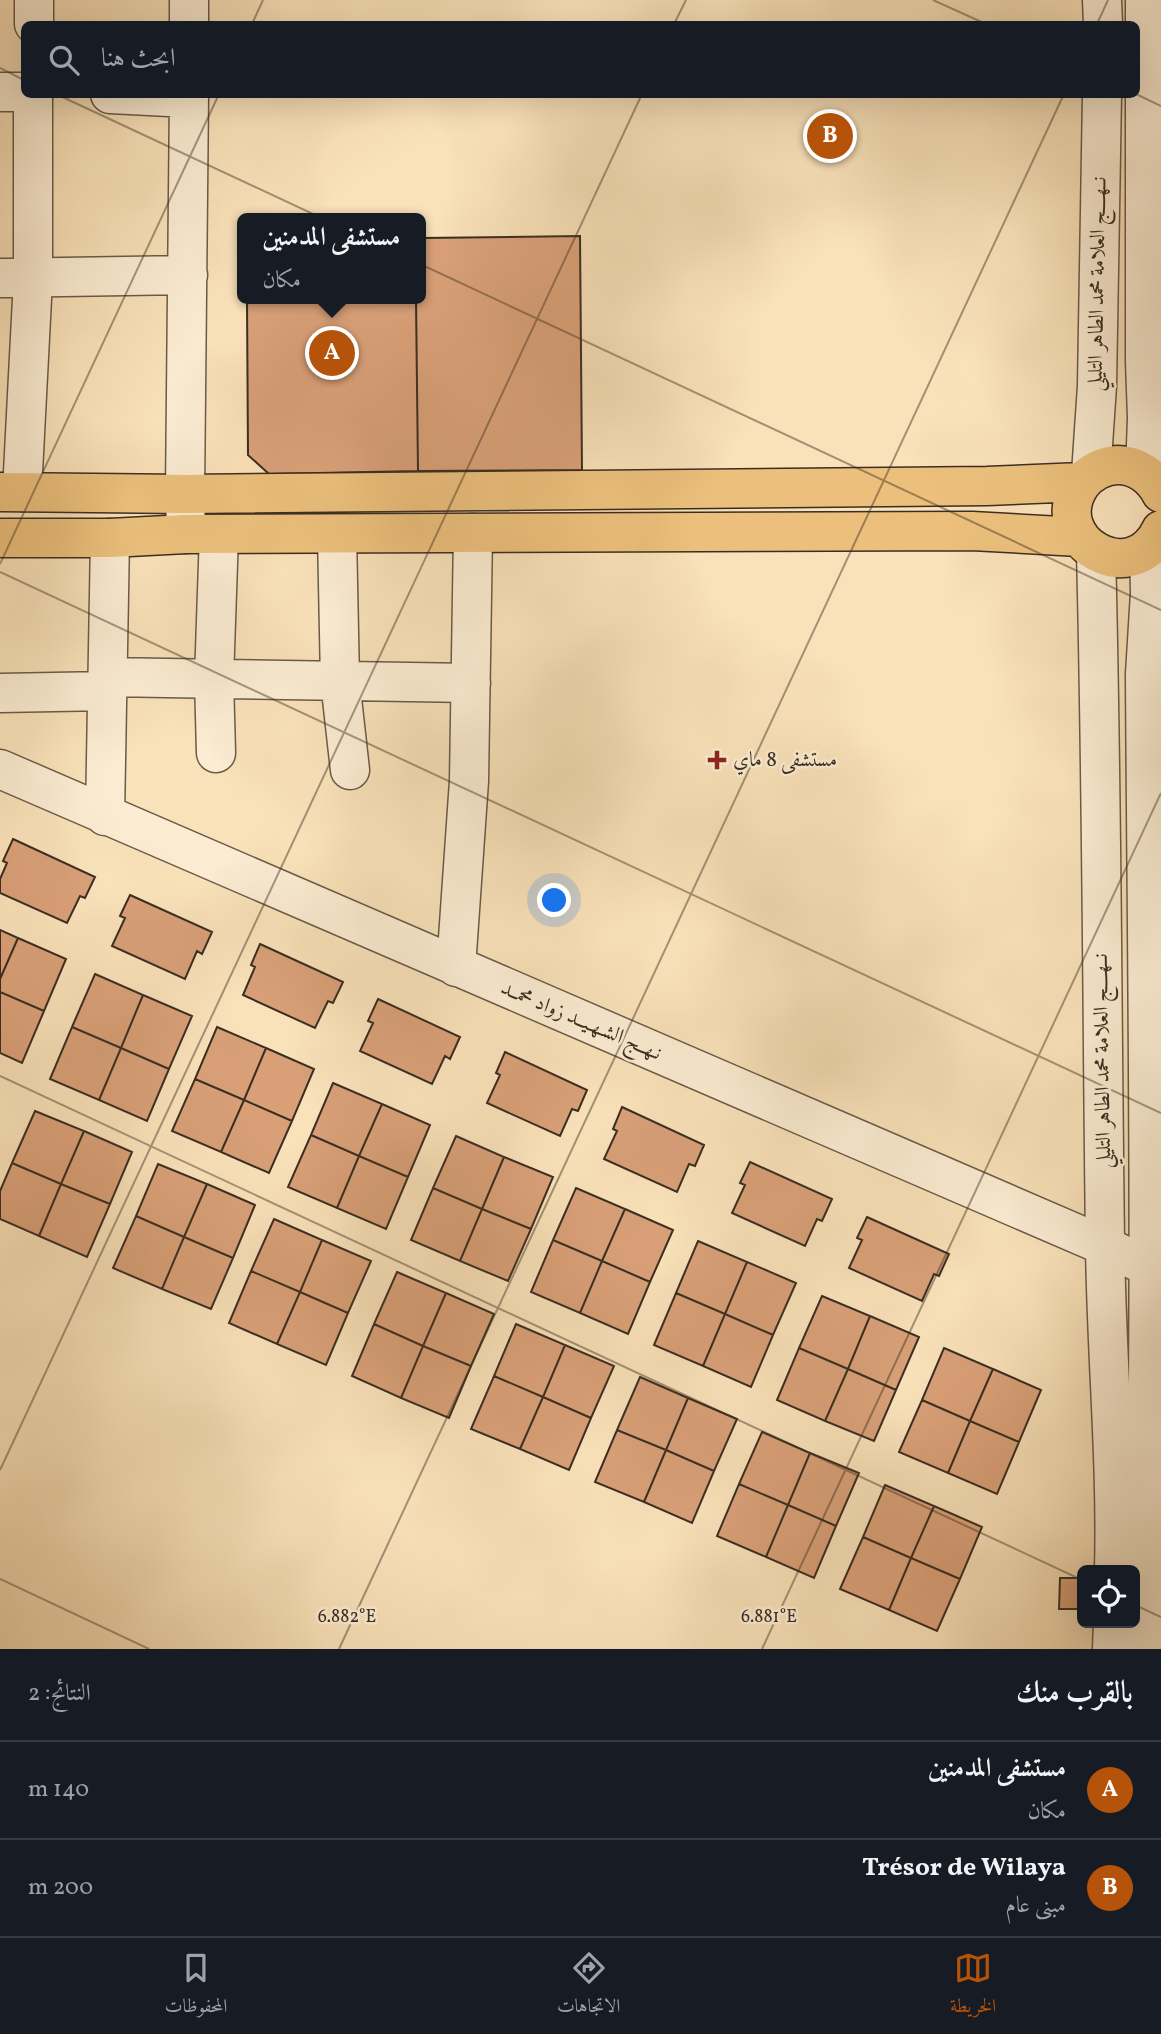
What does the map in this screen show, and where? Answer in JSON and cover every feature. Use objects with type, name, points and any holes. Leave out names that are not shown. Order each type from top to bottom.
[{"type":"main road","points":[[1153,483],[1132,467],[1118,465],[1103,468],[1086,478],[1074,495],[1072,509],[1073,523],[1087,545],[1104,556],[1132,556],[1156,542]]},
{"type":"main road","points":[[11,492],[185,494],[987,486],[1086,478]]},
{"type":"main road","points":[[0,538],[110,538],[203,534],[972,531],[1087,545]]},
{"type":"street","points":[[34,0],[34,21]]},
{"type":"street","points":[[189,0],[189,21]]},
{"type":"street","points":[[1102,0],[1102,21]]},
{"type":"street","points":[[1146,0],[1145,361],[1153,483]]},
{"type":"street","points":[[0,92],[21,92]]},
{"type":"street","points":[[11,492],[17,278],[33,98]]},
{"type":"street","points":[[189,98],[185,494],[203,534],[214,679],[216,753]]},
{"type":"street","name":"نــهــــج العلامة محمد الطاهر التليلي","points":[[1086,478],[1097,386],[1102,98]]},
{"type":"street","points":[[17,278],[188,275]]},
{"type":"street","points":[[456,967],[469,780],[473,533]]},
{"type":"street","points":[[337,534],[340,681],[350,770]]},
{"type":"street","points":[[105,816],[110,538]]},
{"type":"street","name":"نــهــــج العلامة محمد الطاهر التليلي","points":[[1143,1649],[1141,1518],[1155,1270],[1145,674],[1156,542]]},
{"type":"street","name":"نــهــــج العلامة محمد الطاهر التليلي","points":[[1087,545],[1100,722],[1105,1246],[1141,1518],[1117,1565]]},
{"type":"street","points":[[0,693],[214,679],[471,683]]},
{"type":"street","name":"نـهــج الشـهـيــد زواد محمــد","points":[[0,769],[1105,1246],[1155,1270]]},
{"type":"street","points":[[1112,1649],[1113,1628]]},
{"type":"building","points":[[580,236],[582,470],[418,471],[416,304],[426,304],[426,238]]},
{"type":"building","points":[[247,304],[416,304],[418,471],[269,474],[248,455]]},
{"type":"building","points":[[13,839],[95,877],[85,898],[80,896],[67,923],[0,893],[0,879],[7,863],[3,861]]},
{"type":"building","points":[[130,895],[212,932],[202,954],[197,951],[185,979],[112,946],[125,918],[120,916]]},
{"type":"building","points":[[0,930],[18,938],[0,979]]},
{"type":"building","points":[[18,938],[66,959],[44,1011],[0,992],[0,979]]},
{"type":"building","points":[[260,944],[343,982],[333,1003],[328,1001],[315,1028],[243,995],[255,967],[251,965]]},
{"type":"building","points":[[95,974],[143,995],[121,1048],[72,1027]]},
{"type":"building","points":[[0,992],[44,1011],[22,1063],[0,1053]]},
{"type":"building","points":[[143,995],[192,1016],[169,1069],[121,1048]]},
{"type":"building","points":[[378,999],[460,1037],[450,1059],[445,1056],[432,1084],[360,1051],[373,1023],[368,1021]]},
{"type":"building","points":[[72,1027],[121,1048],[99,1100],[50,1079]]},
{"type":"building","points":[[217,1027],[266,1048],[244,1100],[195,1079]]},
{"type":"building","points":[[121,1048],[169,1069],[147,1121],[99,1100]]},
{"type":"building","points":[[266,1048],[314,1069],[292,1121],[244,1100]]},
{"type":"building","points":[[505,1052],[587,1090],[578,1111],[572,1109],[560,1136],[487,1103],[500,1075],[496,1073]]},
{"type":"building","points":[[195,1079],[244,1100],[221,1152],[172,1131]]},
{"type":"building","points":[[333,1083],[382,1104],[359,1156],[311,1135]]},
{"type":"building","points":[[244,1100],[292,1121],[269,1173],[221,1152]]},
{"type":"building","points":[[382,1104],[430,1125],[408,1177],[359,1156]]},
{"type":"building","points":[[622,1107],[704,1145],[695,1166],[689,1164],[677,1192],[604,1159],[617,1131],[613,1129]]},
{"type":"building","points":[[35,1111],[84,1131],[61,1184],[12,1163]]},
{"type":"building","points":[[84,1131],[132,1152],[110,1204],[61,1184]]},
{"type":"building","points":[[311,1135],[359,1156],[337,1208],[288,1187]]},
{"type":"building","points":[[456,1136],[504,1157],[482,1209],[433,1188]]},
{"type":"building","points":[[359,1156],[408,1177],[386,1229],[337,1208]]},
{"type":"building","points":[[504,1157],[553,1177],[531,1229],[482,1209]]},
{"type":"building","points":[[750,1162],[832,1199],[822,1221],[817,1219],[805,1246],[732,1213],[745,1185],[740,1183]]},
{"type":"building","points":[[12,1163],[61,1184],[39,1236],[0,1219],[0,1191]]},
{"type":"building","points":[[158,1164],[207,1184],[184,1237],[136,1216]]},
{"type":"building","points":[[61,1184],[110,1204],[87,1257],[39,1236]]},
{"type":"building","points":[[207,1184],[255,1205],[233,1258],[184,1237]]},
{"type":"building","points":[[433,1188],[482,1209],[460,1261],[411,1240]]},
{"type":"building","points":[[576,1188],[625,1209],[602,1261],[553,1240]]},
{"type":"building","points":[[482,1209],[531,1229],[508,1281],[460,1261]]},
{"type":"building","points":[[625,1209],[673,1230],[650,1282],[602,1261]]},
{"type":"building","points":[[136,1216],[184,1237],[162,1289],[113,1268]]},
{"type":"building","points":[[867,1217],[949,1254],[939,1276],[934,1274],[922,1301],[849,1268],[862,1240],[857,1238]]},
{"type":"building","points":[[274,1219],[322,1240],[300,1292],[251,1271]]},
{"type":"building","points":[[184,1237],[233,1258],[211,1309],[162,1289]]},
{"type":"building","points":[[322,1240],[371,1261],[348,1313],[300,1292]]},
{"type":"building","points":[[553,1240],[602,1261],[580,1313],[531,1292]]},
{"type":"building","points":[[698,1241],[747,1262],[725,1314],[676,1293]]},
{"type":"building","points":[[602,1261],[650,1282],[628,1334],[580,1313]]},
{"type":"building","points":[[747,1262],[796,1283],[773,1335],[725,1314]]},
{"type":"building","points":[[251,1271],[300,1292],[277,1344],[229,1323]]},
{"type":"building","points":[[397,1272],[446,1293],[423,1346],[374,1324]]},
{"type":"building","points":[[300,1292],[348,1313],[326,1365],[277,1344]]},
{"type":"building","points":[[446,1293],[494,1314],[471,1366],[423,1346]]},
{"type":"building","points":[[676,1293],[725,1314],[703,1366],[654,1345]]},
{"type":"building","points":[[822,1296],[870,1316],[848,1369],[799,1348]]},
{"type":"building","points":[[725,1314],[773,1335],[751,1387],[703,1366]]},
{"type":"building","points":[[870,1316],[919,1337],[896,1390],[848,1369]]},
{"type":"building","points":[[374,1324],[423,1346],[401,1398],[352,1376]]},
{"type":"building","points":[[516,1324],[565,1345],[543,1397],[494,1376]]},
{"type":"building","points":[[565,1345],[614,1366],[591,1418],[543,1397]]},
{"type":"building","points":[[423,1346],[471,1366],[449,1418],[401,1398]]},
{"type":"building","points":[[799,1348],[848,1369],[825,1421],[777,1400]]},
{"type":"building","points":[[944,1348],[993,1369],[970,1421],[922,1400]]},
{"type":"building","points":[[848,1369],[896,1390],[874,1441],[825,1421]]},
{"type":"building","points":[[993,1369],[1041,1390],[1019,1442],[970,1421]]},
{"type":"building","points":[[494,1376],[543,1397],[520,1449],[471,1429]]},
{"type":"building","points":[[640,1377],[688,1398],[666,1450],[617,1430]]},
{"type":"building","points":[[543,1397],[591,1418],[569,1470],[520,1449]]},
{"type":"building","points":[[688,1398],[737,1419],[714,1471],[666,1450]]},
{"type":"building","points":[[922,1400],[970,1421],[948,1473],[899,1452]]},
{"type":"building","points":[[970,1421],[1019,1442],[997,1494],[948,1473]]},
{"type":"building","points":[[617,1430],[666,1450],[644,1502],[595,1482]]},
{"type":"building","points":[[762,1432],[810,1453],[788,1505],[739,1484]]},
{"type":"building","points":[[666,1450],[714,1471],[692,1523],[644,1502]]},
{"type":"building","points":[[810,1453],[859,1473],[836,1526],[788,1505]]},
{"type":"building","points":[[739,1484],[788,1505],[766,1557],[717,1536]]},
{"type":"building","points":[[885,1485],[934,1506],[911,1558],[863,1537]]},
{"type":"building","points":[[788,1505],[836,1526],[814,1578],[766,1557]]},
{"type":"building","points":[[934,1506],[982,1527],[960,1579],[911,1558]]},
{"type":"building","points":[[863,1537],[911,1558],[889,1610],[840,1589]]},
{"type":"building","points":[[911,1558],[960,1579],[937,1631],[889,1610]]},
{"type":"building","points":[[1060,1578],[1077,1578],[1077,1609],[1059,1609]]},
{"type":"place","name":"Trésor de Wilaya","points":[[830,136]]},
{"type":"place","name":"مستشفى المدمنين","points":[[332,353]]},
{"type":"place","name":"مستشفى 8 ماي","points":[[717,760]]}]
